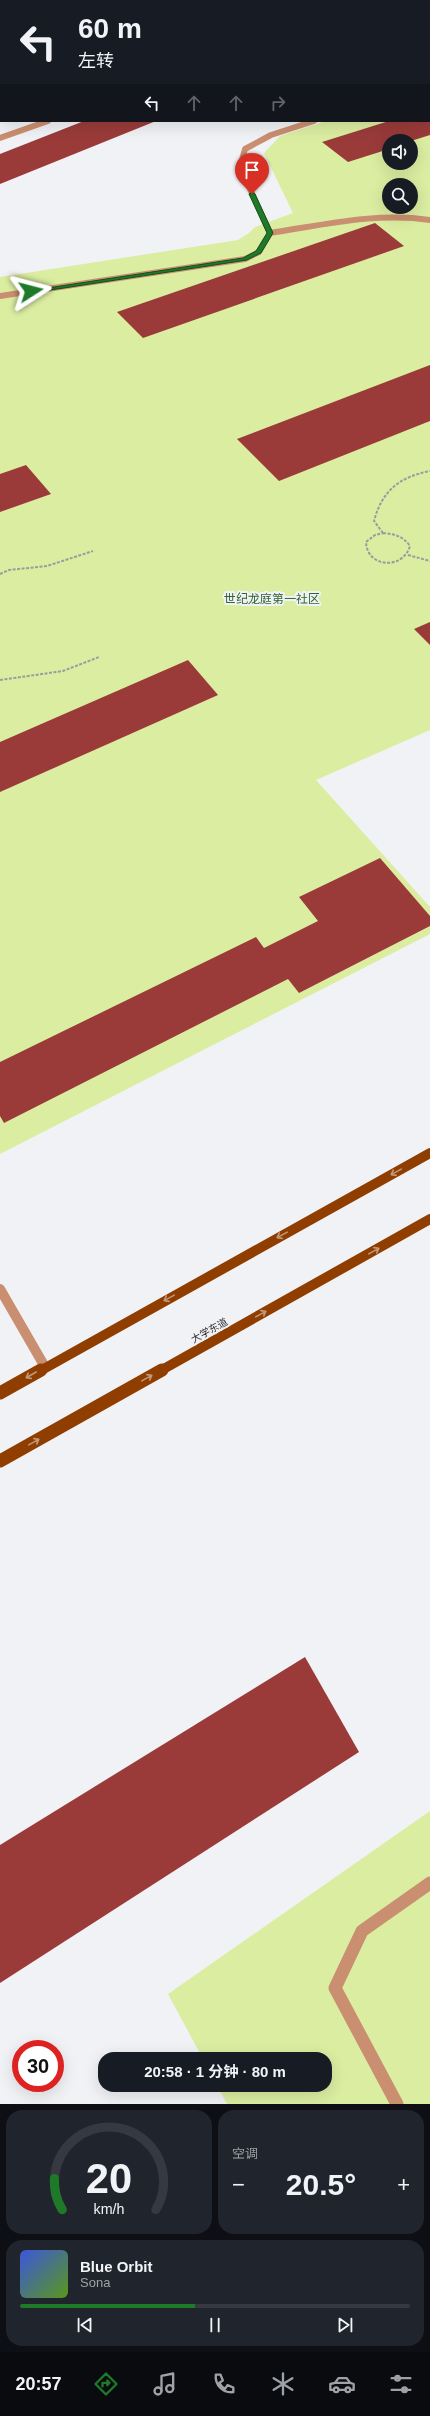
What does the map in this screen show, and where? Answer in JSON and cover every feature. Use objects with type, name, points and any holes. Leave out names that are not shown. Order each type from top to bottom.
[{"type":"main road","points":[[0,1393],[430,1153]]},
{"type":"main road","name":"大学东道","points":[[0,1461],[430,1219]]},
{"type":"street","points":[[0,138],[45,122]]},
{"type":"street","points":[[270,233],[240,168],[245,149],[271,135],[311,122]]},
{"type":"street","points":[[270,233],[383,217],[413,216],[430,220]]},
{"type":"street","points":[[0,296],[245,259],[259,252],[270,233]]},
{"type":"street","points":[[0,1289],[45,1367]]},
{"type":"street","points":[[397,2104],[335,1988],[362,1931],[430,1882]]},
{"type":"path","points":[[383,533],[374,521],[382,498],[402,481],[430,471]]},
{"type":"path","points":[[383,533],[397,535],[407,541],[410,546],[408,555],[404,559],[390,563],[375,560],[366,552],[366,542],[375,535],[383,533]]},
{"type":"path","points":[[0,574],[9,570],[47,566],[93,551]]},
{"type":"path","points":[[408,555],[430,561]]},
{"type":"path","points":[[0,680],[58,673],[81,667],[99,657]]},
{"type":"green space","points":[[323,122],[430,122],[430,730],[316,780],[430,907],[430,934],[0,1154],[0,277],[238,240],[255,227],[293,213],[264,153],[280,136]]},
{"type":"green space","points":[[430,1811],[430,2104],[227,2104],[221,2092],[332,2092],[332,2052],[199,2052],[168,1994]]},
{"type":"building","points":[[81,122],[154,122],[0,184],[0,154]]},
{"type":"building","points":[[386,122],[430,122],[430,135],[418,139],[418,134],[382,134],[382,151],[348,162],[322,142]]},
{"type":"building","points":[[375,223],[404,246],[143,338],[117,312]]},
{"type":"building","points":[[430,365],[430,421],[279,481],[237,439]]},
{"type":"building","points":[[26,465],[51,494],[0,512],[0,474]]},
{"type":"building","points":[[430,622],[430,645],[414,629]]},
{"type":"building","points":[[188,660],[218,695],[0,792],[0,742]]},
{"type":"building","points":[[380,858],[430,916],[430,926],[299,993],[288,979],[4,1123],[0,1116],[0,1062],[256,937],[264,948],[318,921],[299,897]]},
{"type":"building","points":[[305,1657],[359,1752],[0,1983],[0,1845]]},
{"type":"district","name":"世纪龙庭第一社区","points":[[272,599]]},
{"type":"route","points":[[31,291],[245,259],[259,252],[270,233],[252,194]]}]
